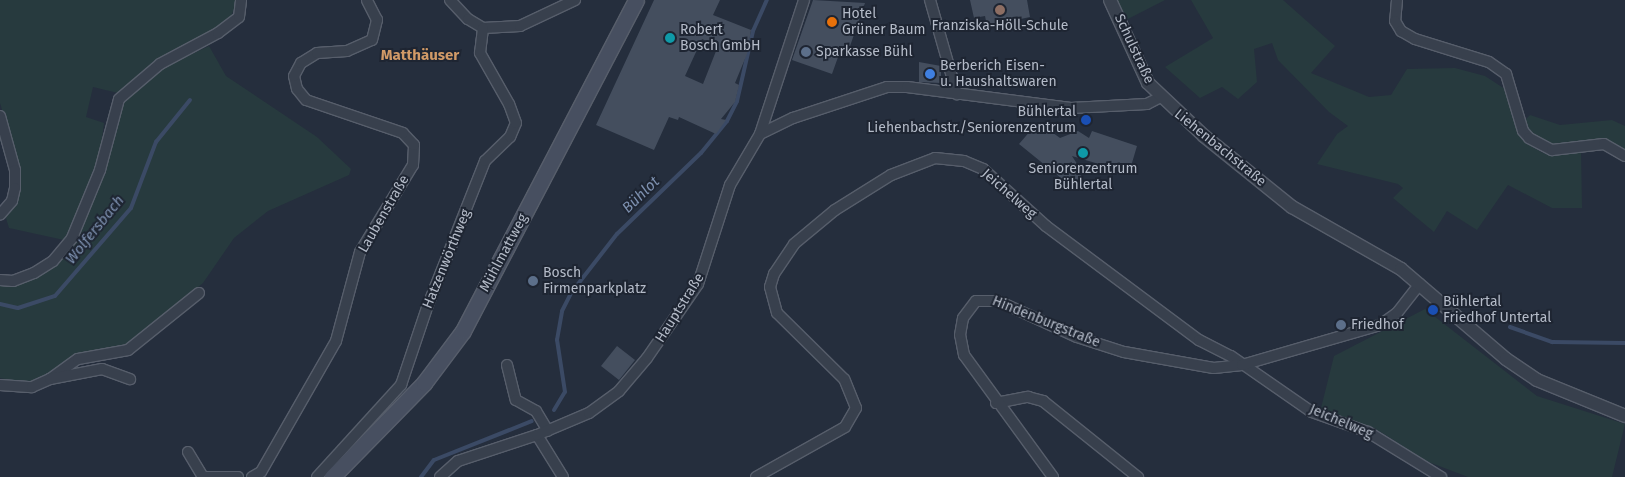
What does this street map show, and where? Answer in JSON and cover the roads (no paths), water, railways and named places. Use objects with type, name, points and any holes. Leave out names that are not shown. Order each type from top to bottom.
[{"type":"main road","name":"Mühlmattweg","points":[[332,477],[424,383],[463,331],[636,0]]},
{"type":"street","points":[[0,280],[13,281],[34,272],[52,261],[72,238],[100,170],[119,99],[160,64],[239,16],[241,0]]},
{"type":"street","name":"Laubenstraße","points":[[252,477],[262,472],[336,341],[360,252],[413,165],[414,145],[403,133],[306,100],[297,89],[294,76],[301,63],[316,53],[347,51],[372,40],[377,20],[367,0]]},
{"type":"street","points":[[450,0],[468,19],[484,28],[520,26],[575,0]]},
{"type":"street","name":"Hauptstraße","points":[[440,477],[458,461],[548,431],[608,401],[647,358],[679,315],[704,268],[730,184],[760,134],[804,0]]},
{"type":"street","points":[[930,0],[957,94]]},
{"type":"street","name":"Schulstraße","points":[[1110,0],[1140,68],[1159,98]]},
{"type":"street","points":[[1397,0],[1395,21],[1402,31],[1415,39],[1489,62],[1506,74],[1523,131],[1529,138],[1552,150],[1604,144],[1625,156]]},
{"type":"street","name":"Hatzenwörthweg","points":[[318,477],[401,386],[428,304],[485,160],[505,143],[516,123],[509,104],[480,53],[484,28]]},
{"type":"street","points":[[760,134],[793,118],[887,88],[1082,108],[1147,104],[1159,98]]},
{"type":"street","name":"Liehenbachstraße","points":[[1159,98],[1292,207],[1420,284],[1506,359],[1537,380],[1625,416]]},
{"type":"street","points":[[0,116],[13,162],[15,188],[0,215]]},
{"type":"street","name":"Jeichelweg","points":[[756,477],[844,427],[853,419],[856,408],[844,380],[778,313],[770,287],[774,274],[794,244],[835,210],[891,175],[935,158],[964,161],[983,169],[1070,246],[1199,340],[1242,365],[1312,412],[1368,432],[1441,477]]},
{"type":"street","name":"Hindenburgstraße","points":[[1053,477],[996,403],[964,355],[960,335],[969,308],[987,298],[1124,352],[1214,368],[1242,365],[1380,324],[1397,313],[1420,284]]},
{"type":"street","points":[[0,384],[32,387],[50,379],[78,359],[128,350],[199,293]]},
{"type":"street","points":[[507,365],[516,400],[538,415],[548,431]]},
{"type":"street","points":[[50,379],[102,369],[130,379]]},
{"type":"street","points":[[996,403],[1028,397],[1043,401],[1138,477]]},
{"type":"street","points":[[537,435],[563,477]]},
{"type":"street","points":[[188,452],[203,477],[238,477]]},
{"type":"waterway","name":"Bühlot","points":[[554,410],[565,392],[557,340],[562,311],[571,293],[617,234],[701,153],[727,121],[737,101],[753,31],[767,0]]},
{"type":"waterway","name":"Wolfersbach","points":[[0,304],[18,308],[55,296],[131,208],[156,142],[190,100]]},
{"type":"waterway","points":[[1510,327],[1552,342],[1625,343]]},
{"type":"waterway","name":"Bühlot","points":[[421,477],[434,460],[532,421]]},
{"type":"place","name":"Franziska-Höll-Schule","points":[[1000,10]]},
{"type":"place","name":"Hotel Grüner Baum","points":[[832,22]]},
{"type":"place","name":"Robert Bosch GmbH","points":[[670,38]]},
{"type":"place","name":"Sparkasse Bühl","points":[[806,52]]},
{"type":"place","name":"Berberich Eisen- u. Haushaltswaren","points":[[930,74]]},
{"type":"place","name":"Bühlertal Liehenbachstr./Seniorenzentrum","points":[[1086,120]]},
{"type":"place","name":"Seniorenzentrum Bühlertal","points":[[1083,153]]},
{"type":"place","name":"Bosch Firmenparkplatz","points":[[533,281]]},
{"type":"place","name":"Bühlertal Friedhof Untertal","points":[[1433,310]]},
{"type":"place","name":"Friedhof","points":[[1341,325]]},
{"type":"district","name":"Matthäuser","points":[[420,56]]}]
